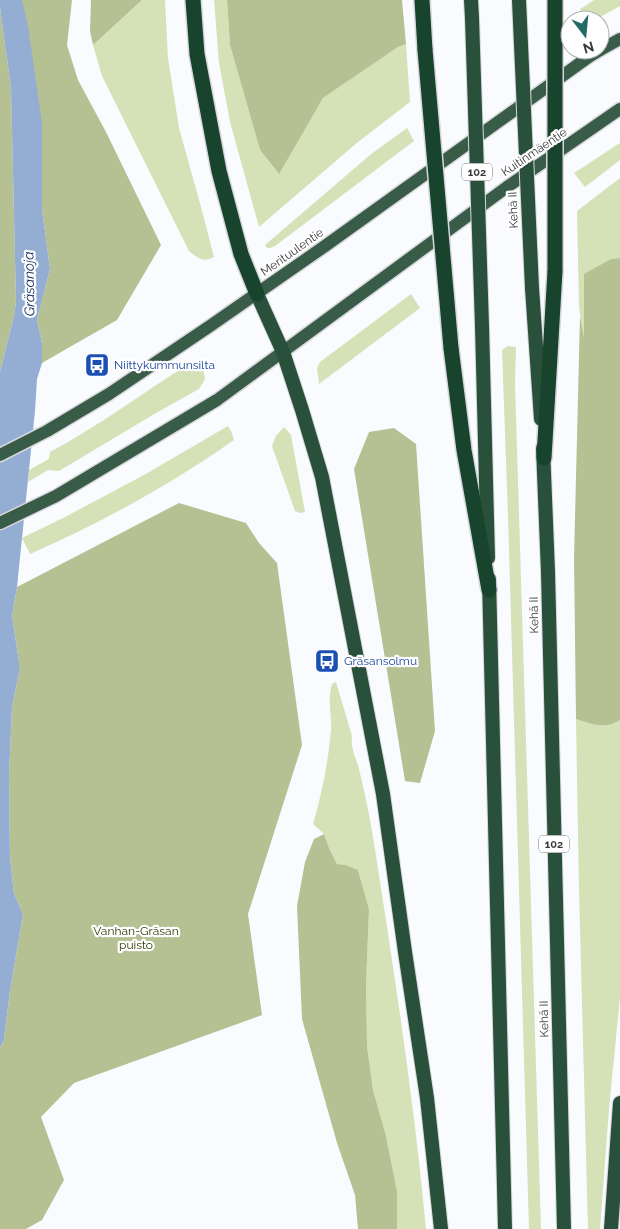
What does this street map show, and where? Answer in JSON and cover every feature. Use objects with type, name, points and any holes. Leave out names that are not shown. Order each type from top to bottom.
[{"type":"highway","points":[[193,0],[197,54],[219,171],[240,254],[283,352],[322,478],[383,794],[427,1098],[441,1229]]},
{"type":"highway","points":[[422,0],[451,348],[464,450],[489,590]]},
{"type":"highway","name":"102","points":[[472,0],[505,1229]]},
{"type":"highway","name":"Kehä II","points":[[519,0],[532,288],[544,458],[564,1229]]},
{"type":"highway","points":[[544,458],[555,271],[555,0]]},
{"type":"highway","points":[[612,1229],[620,1103]]},
{"type":"main road","name":"Merituulentie","points":[[0,455],[47,431],[109,394],[257,294],[586,60]]},
{"type":"main road","name":"Kuitinmäentie","points":[[283,352],[507,187],[620,109]]},
{"type":"main road","points":[[0,523],[56,496],[217,400],[283,352]]},
{"type":"green space","points":[[22,0],[72,0],[67,45],[78,80],[106,132],[161,245],[117,320],[42,363],[42,343],[37,320],[50,269],[42,209]]},
{"type":"green space","points":[[91,0],[142,0],[93,45],[90,31]]},
{"type":"green space","points":[[142,0],[165,0],[168,58],[179,128],[214,257],[210,259],[200,259],[189,251],[102,76],[93,45]]},
{"type":"green space","points":[[214,0],[227,0],[230,45],[260,150],[278,173],[323,98],[398,47],[406,44],[410,102],[358,142],[259,227],[230,122],[219,63]]},
{"type":"green space","points":[[227,0],[402,0],[406,44],[398,47],[323,98],[279,174],[260,150],[230,45]]},
{"type":"green space","points":[[594,0],[620,0],[620,6],[610,12],[610,10],[580,9]]},
{"type":"green space","points":[[0,8],[11,88],[16,301],[0,372]]},
{"type":"green space","points":[[407,128],[414,141],[275,246],[267,248],[265,245],[370,155]]},
{"type":"green space","points":[[620,143],[620,160],[585,187],[574,173]]},
{"type":"green space","points":[[620,178],[620,258],[611,259],[584,345],[579,306],[577,211]]},
{"type":"green space","points":[[620,258],[620,720],[609,725],[603,725],[576,719],[574,558],[580,316],[584,339],[584,274],[611,259]]},
{"type":"green space","points":[[411,294],[420,308],[319,384],[317,368],[320,362]]},
{"type":"green space","points":[[508,346],[516,347],[515,384],[541,1229],[529,1229],[502,350]]},
{"type":"green space","points":[[196,362],[203,368],[205,379],[199,389],[59,471],[48,470],[28,482],[29,470],[49,459],[50,452],[86,431],[189,364]]},
{"type":"green space","points":[[228,426],[234,440],[210,457],[135,502],[30,554],[22,538],[144,475]]},
{"type":"green space","points":[[284,427],[291,435],[305,512],[295,511],[272,446],[276,436]]},
{"type":"green space","points":[[394,428],[416,444],[435,731],[420,783],[405,781],[354,469],[369,432]]},
{"type":"green space","name":"Vanhan-Gräsan puisto","points":[[179,503],[246,523],[259,543],[277,563],[302,745],[248,914],[262,1015],[74,1083],[41,1117],[64,1180],[42,1220],[26,1229],[0,1229],[0,1048],[4,1040],[23,914],[14,894],[10,858],[9,775],[12,708],[19,672],[12,616],[17,587]]},
{"type":"green space","points":[[336,682],[352,736],[374,843],[410,1084],[426,1229],[397,1229],[397,1191],[386,1136],[373,1090],[367,1046],[366,986],[369,909],[358,870],[346,865],[337,864],[324,834],[313,824],[322,790],[330,743],[331,690],[332,684]]},
{"type":"green space","points":[[576,719],[603,725],[609,725],[620,720],[620,997],[600,1229],[588,1229]]},
{"type":"green space","points":[[324,834],[337,864],[346,865],[358,870],[369,909],[366,986],[367,1046],[373,1090],[386,1136],[397,1191],[397,1229],[358,1229],[355,1195],[337,1143],[302,1019],[297,906],[305,862],[314,839]]},
{"type":"water","name":"Gräsanoja","points":[[0,0],[22,0],[28,26],[42,123],[42,209],[50,269],[37,320],[42,343],[42,363],[37,379],[17,587],[12,616],[19,672],[12,708],[9,775],[10,858],[14,894],[23,914],[4,1040],[0,1048],[0,372],[16,301],[11,88]]},
{"type":"place","name":"Niittykummunsilta","points":[[97,365]]},
{"type":"place","name":"Gräsansolmu","points":[[327,661]]}]
